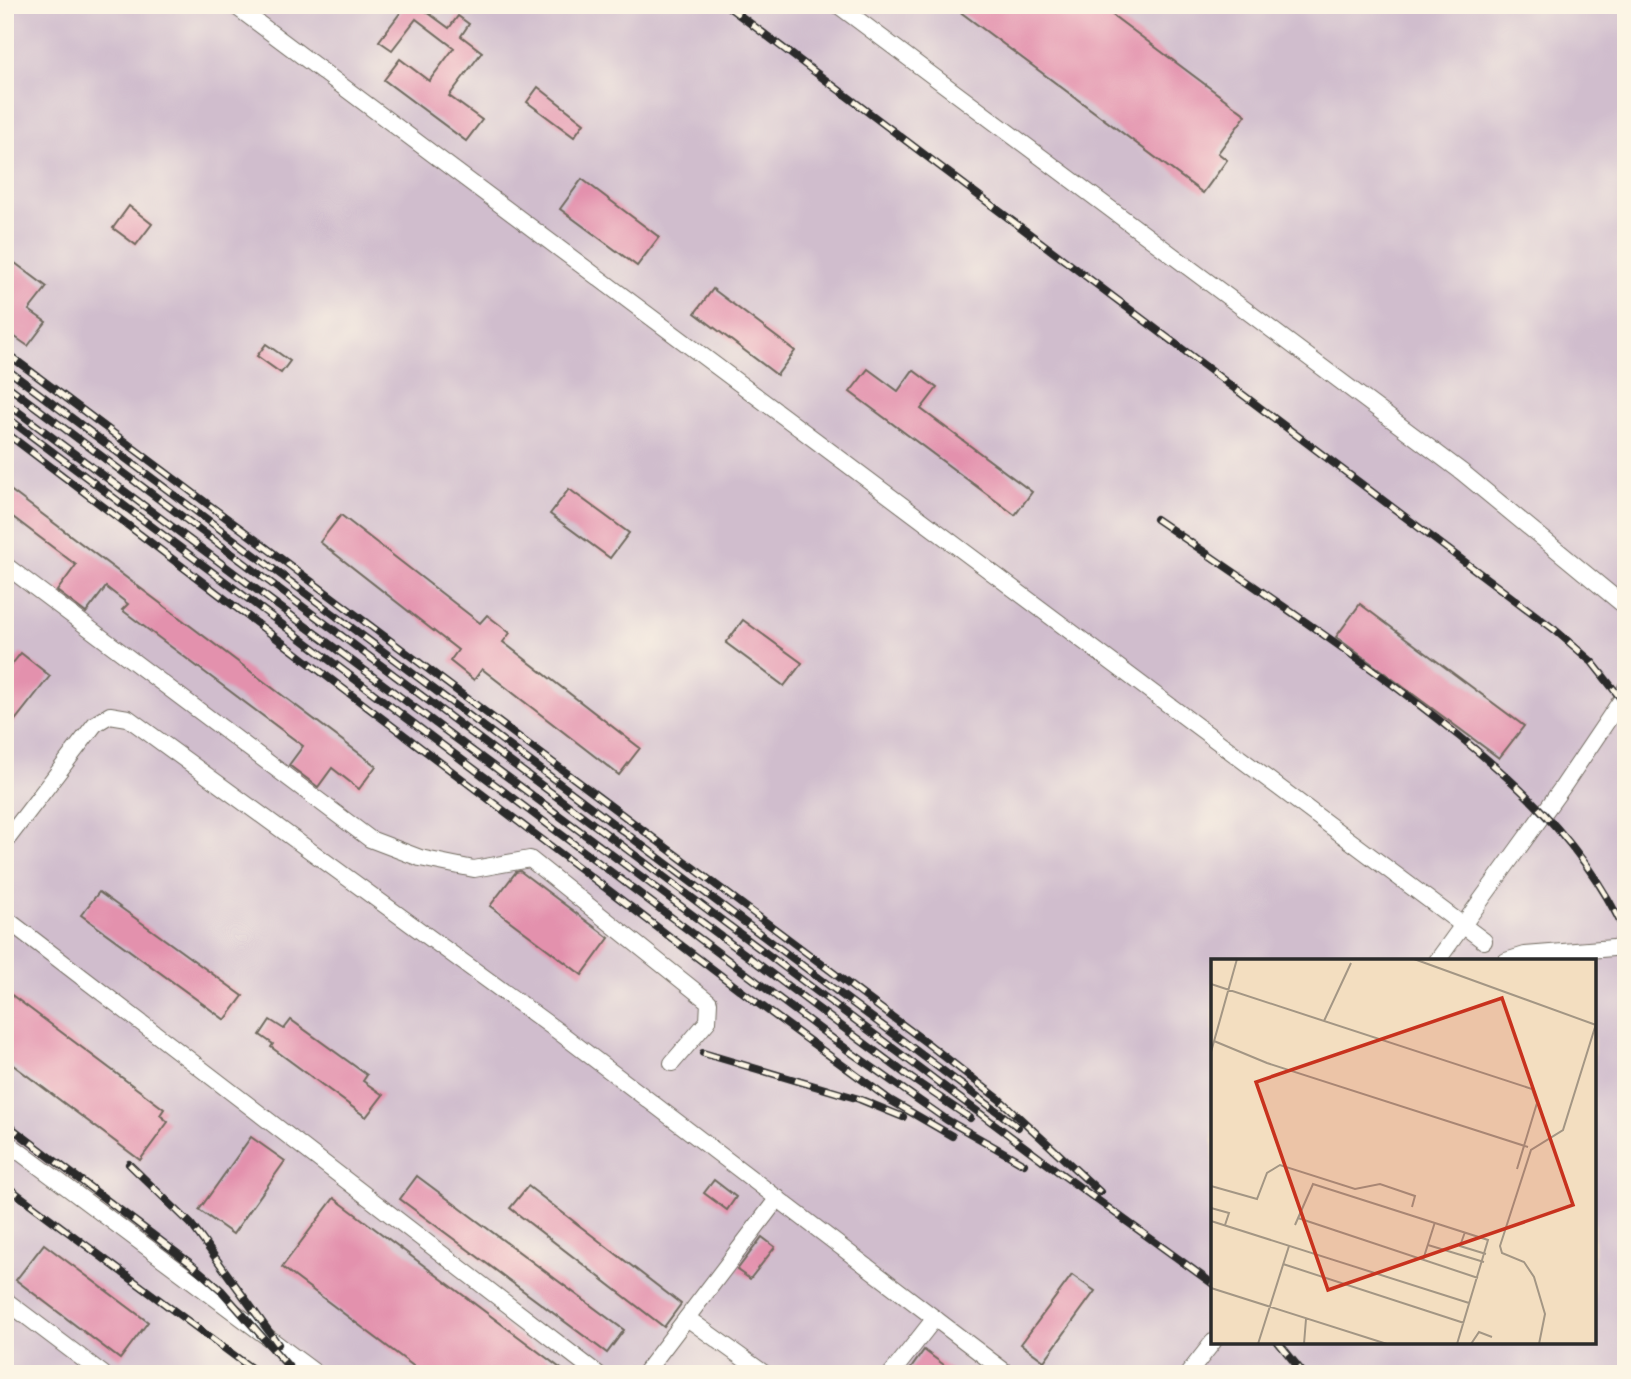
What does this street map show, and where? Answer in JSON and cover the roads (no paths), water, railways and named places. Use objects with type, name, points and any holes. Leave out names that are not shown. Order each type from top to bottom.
[{"type":"street","points":[[234,5],[1485,941]]},
{"type":"street","points":[[838,5],[1462,472],[1626,607]]},
{"type":"street","points":[[5,565],[370,839],[420,858],[474,869],[530,859],[709,1002],[708,1021],[672,1063]]},
{"type":"street","points":[[1438,959],[1562,788],[1622,699],[1626,688]]},
{"type":"street","points":[[5,842],[95,723],[110,715],[128,718],[559,1032],[1008,1374]]},
{"type":"street","points":[[5,918],[598,1374]]},
{"type":"street","points":[[1512,959],[1525,955],[1626,947]]},
{"type":"street","points":[[5,1141],[317,1374]]},
{"type":"street","points":[[644,1374],[778,1198]]},
{"type":"street","points":[[5,1300],[103,1374]]},
{"type":"street","points":[[687,1318],[765,1374]]},
{"type":"street","points":[[891,1374],[935,1318]]},
{"type":"street","points":[[1188,1374],[1211,1344]]},
{"type":"railway","points":[[726,5],[1555,630],[1592,662],[1626,705]]},
{"type":"railway","points":[[5,352],[927,1043],[999,1099],[1100,1192]]},
{"type":"railway","points":[[5,368],[1018,1127]]},
{"type":"railway","points":[[5,384],[1045,1162],[1211,1283]]},
{"type":"railway","points":[[5,402],[911,1078],[970,1118]]},
{"type":"railway","points":[[5,416],[849,1051],[947,1120],[1024,1164]]},
{"type":"railway","points":[[5,432],[744,993],[890,1100],[952,1136]]},
{"type":"railway","points":[[1156,519],[1363,663],[1494,765],[1555,825],[1582,859],[1606,895],[1626,934]]},
{"type":"railway","points":[[703,1053],[859,1099],[903,1117]]},
{"type":"railway","points":[[5,1123],[190,1263],[221,1290],[295,1374]]},
{"type":"railway","points":[[129,1164],[191,1224],[278,1344]]},
{"type":"railway","points":[[5,1185],[259,1374]]},
{"type":"railway","points":[[1280,1344],[1304,1374]]}]
